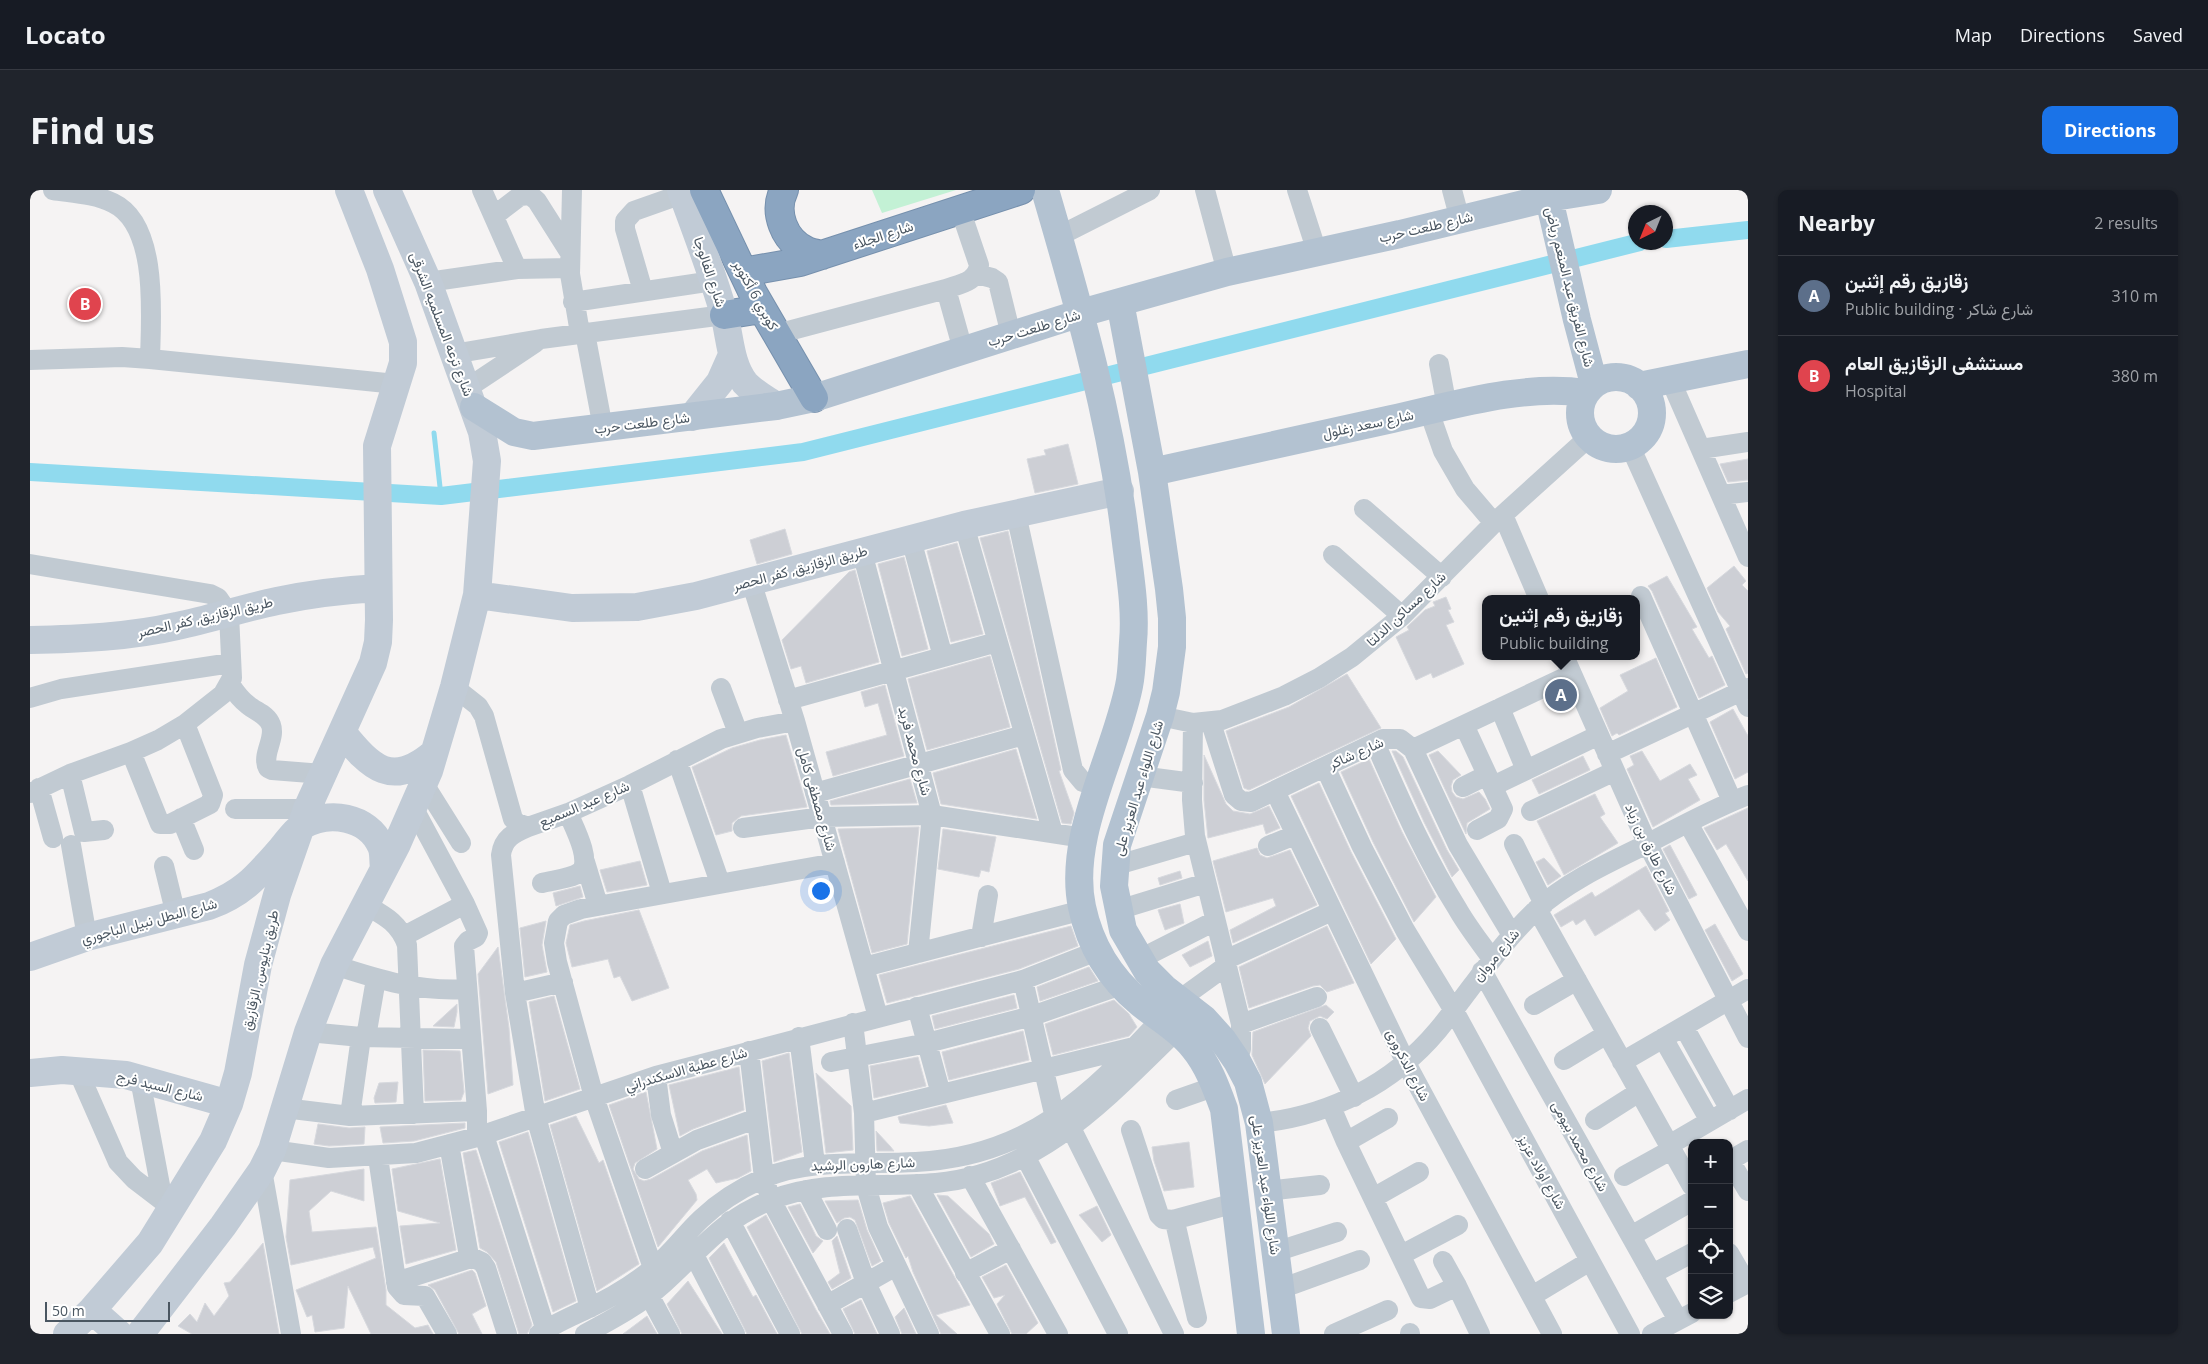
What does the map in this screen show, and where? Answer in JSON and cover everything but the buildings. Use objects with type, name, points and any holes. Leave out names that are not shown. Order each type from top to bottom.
[{"type":"highway","points":[[784,190],[781,197],[780,213],[784,228],[793,242],[807,251],[822,255]]},
{"type":"highway","name":"شارع الجلاء","points":[[743,272],[800,262],[980,200],[1021,190]]},
{"type":"highway","name":"كوبري 6 أكتوبر","points":[[689,191],[743,272],[762,309],[814,398]]},
{"type":"highway","points":[[724,315],[762,309]]},
{"type":"main road","name":"طريق بنايوس, الزقازيق","points":[[67,1334],[92,1310],[150,1243],[168,1205],[213,1141],[229,1104],[238,1073],[258,965],[277,895],[304,818],[373,663],[378,642],[377,446],[403,363],[403,342],[380,269],[349,190]]},
{"type":"main road","name":"شارع ترعه المسلميه الشرقى","points":[[387,190],[428,282],[470,398],[487,461],[478,587]]},
{"type":"main road","name":"شارع اللواء عبد العزيز على","points":[[1045,190],[1088,340],[1110,442],[1120,491],[1133,611],[1131,671],[1124,706],[1084,838],[1078,871],[1083,910],[1097,951],[1121,985],[1140,1003],[1172,1016],[1210,1026],[1222,1039],[1237,1061],[1248,1082],[1259,1123],[1286,1334]]},
{"type":"main road","name":"شارع طلعت حرب","points":[[470,398],[505,427],[523,434],[543,436],[776,406],[814,398],[1081,313],[1122,315],[1227,272],[1460,220],[1548,194],[1598,190]]},
{"type":"main road","name":"شارع الفالوجا","points":[[689,191],[724,315],[732,355],[746,383],[776,406]]},
{"type":"main road","name":"شارع الفريق عبد المنعم رياض","points":[[1548,194],[1577,320],[1590,389]]},
{"type":"main road","name":"شارع اللواء عبد العزيز على","points":[[1122,315],[1152,472],[1172,618],[1172,647],[1169,676],[1160,716],[1117,845],[1114,886],[1123,930],[1172,1016],[1207,1065],[1224,1109],[1251,1334]]},
{"type":"main road","points":[[692,417],[720,382],[732,355]]},
{"type":"main road","points":[[1639,386],[1748,364]]},
{"type":"main road","points":[[1617,377],[1639,386],[1647,395],[1651,407],[1651,419],[1644,435],[1630,446],[1608,448],[1598,444],[1589,437],[1582,427],[1580,415],[1581,403],[1590,389],[1604,379],[1617,377]]},
{"type":"main road","name":"شارع سعد زغلول","points":[[1152,472],[1438,409],[1530,391],[1590,389]]},
{"type":"main road","name":"طريق الزقازيق, كفر الحصر","points":[[478,587],[572,608],[605,609],[637,607],[670,602],[964,525],[1120,491]]},
{"type":"main road","name":"طريق الزقازيق, كفر الحصر","points":[[30,640],[126,635],[177,626],[276,601],[378,580]]},
{"type":"main road","points":[[140,1334],[210,1246],[267,1160],[308,1032],[334,964],[384,869],[419,796],[454,686],[478,587]]},
{"type":"main road","points":[[1131,671],[1169,676]]},
{"type":"main road","points":[[1124,706],[1160,716]]},
{"type":"main road","points":[[342,732],[366,760],[378,768],[394,772],[412,768],[434,753]]},
{"type":"main road","points":[[304,818],[337,817],[356,821],[371,830],[382,847],[384,869]]},
{"type":"main road","name":"شارع البطل نبيل الباجوري","points":[[31,955],[87,937],[176,915],[227,899],[243,889],[304,818]]},
{"type":"main road","name":"شارع السيد فرج","points":[[30,1073],[78,1071],[126,1075],[229,1104]]},
{"type":"main road","points":[[92,1310],[120,1334]]},
{"type":"street","points":[[482,190],[517,269]]},
{"type":"street","points":[[572,190],[570,260],[573,302],[583,333],[603,428]]},
{"type":"street","points":[[1058,236],[1150,190]]},
{"type":"street","points":[[1205,190],[1227,272]]},
{"type":"street","points":[[1297,190],[1318,252]]},
{"type":"street","points":[[1452,190],[1460,220]]},
{"type":"street","points":[[64,191],[113,203],[128,215],[134,226],[150,271],[150,359]]},
{"type":"street","points":[[643,291],[625,229],[625,221],[634,211],[689,191]]},
{"type":"street","points":[[494,216],[520,196],[530,195],[537,201],[570,260]]},
{"type":"street","points":[[777,334],[946,289],[971,280],[977,274],[980,200]]},
{"type":"street","points":[[428,282],[570,260]]},
{"type":"street","points":[[977,274],[992,278],[998,282],[1011,335]]},
{"type":"street","points":[[573,302],[713,280]]},
{"type":"street","points":[[946,289],[962,350]]},
{"type":"street","points":[[453,354],[540,339],[724,315]]},
{"type":"street","points":[[470,398],[540,339]]},
{"type":"street","points":[[30,360],[103,357],[150,359],[396,384]]},
{"type":"street","points":[[1439,364],[1438,409],[1443,451],[1465,490],[1499,519],[1537,595]]},
{"type":"street","points":[[1670,379],[1748,557]]},
{"type":"street","name":"شارع مساكن الدلتا","points":[[1202,723],[1275,700],[1319,678],[1352,657],[1402,616],[1499,519],[1589,437]]},
{"type":"street","points":[[1700,449],[1748,442]]},
{"type":"street","points":[[1531,812],[1611,762],[1694,714],[1746,696],[1630,446]]},
{"type":"street","points":[[1721,495],[1748,492]]},
{"type":"street","points":[[1364,509],[1442,577]]},
{"type":"street","points":[[1016,514],[1073,770],[1083,782],[1099,787]]},
{"type":"street","points":[[964,525],[1053,833]]},
{"type":"street","points":[[911,539],[943,657]]},
{"type":"street","name":"شارع محمد فريد","points":[[862,552],[932,815],[918,953]]},
{"type":"street","points":[[1333,555],[1402,616]]},
{"type":"street","points":[[30,564],[210,594],[218,598],[229,614],[232,678],[223,694],[184,724],[158,740],[34,790],[62,841],[87,937]]},
{"type":"street","name":"شارع مصطفى كامل","points":[[751,581],[795,721],[878,1017]]},
{"type":"street","points":[[1641,596],[1694,714],[1740,798]]},
{"type":"street","points":[[788,700],[997,642]]},
{"type":"street","points":[[30,698],[61,689],[231,662]]},
{"type":"street","points":[[1512,935],[1458,845],[1413,750],[1500,708],[1568,665]]},
{"type":"street","name":"شارع طارق بن زياد","points":[[1568,665],[1647,844],[1727,1001],[1748,1038]]},
{"type":"street","points":[[230,684],[242,700],[270,721],[273,734],[266,760],[268,768],[272,770],[323,774]]},
{"type":"street","name":"شارع عبد السميع","points":[[454,686],[478,706],[484,716],[513,819],[517,823],[528,826],[568,813],[630,785],[677,760],[738,733],[795,721]]},
{"type":"street","points":[[721,688],[738,733]]},
{"type":"street","points":[[1500,708],[1526,770]]},
{"type":"street","points":[[1160,716],[1202,723],[1193,782],[1193,818],[1196,842],[1241,1024],[1241,1049],[1237,1061]]},
{"type":"street","name":"شارع شاكر","points":[[1202,723],[1234,795],[1241,801],[1251,802],[1376,743],[1394,738],[1405,741],[1413,750]]},
{"type":"street","points":[[130,752],[158,820],[165,825],[210,804],[213,798],[184,724]]},
{"type":"street","points":[[1464,725],[1502,806],[1502,813],[1498,820],[1478,830]]},
{"type":"street","points":[[815,793],[1024,735]]},
{"type":"street","points":[[1463,787],[1526,770],[1599,735]]},
{"type":"street","name":"شارع محمد بيومى","points":[[1376,743],[1426,855],[1457,909],[1631,1236],[1652,1274],[1685,1317]]},
{"type":"street","points":[[677,760],[720,883]]},
{"type":"street","name":"شارع اولاد عزيز","points":[[1325,767],[1383,889],[1428,970],[1453,1010],[1630,1334]]},
{"type":"street","points":[[70,774],[84,832],[104,830]]},
{"type":"street","points":[[1140,776],[1193,782]]},
{"type":"street","points":[[630,785],[662,893]]},
{"type":"street","name":"شارع الدكرورى","points":[[1275,791],[1406,1063],[1552,1334]]},
{"type":"street","points":[[419,796],[461,843]]},
{"type":"street","points":[[419,796],[478,933],[476,937],[468,941],[464,946],[480,1136],[544,1333]]},
{"type":"street","name":"شارع مروان","points":[[1259,1123],[1300,1117],[1331,1107],[1381,1082],[1406,1063],[1434,1035],[1512,935],[1541,907],[1584,875],[1740,798]]},
{"type":"street","points":[[235,809],[304,818]]},
{"type":"street","points":[[568,813],[598,905]]},
{"type":"street","points":[[743,828],[822,817],[932,815],[1084,838]]},
{"type":"street","points":[[181,818],[194,850]]},
{"type":"street","points":[[1688,823],[1748,931]]},
{"type":"street","points":[[528,826],[508,838],[501,855],[515,993],[536,1116],[590,1308]]},
{"type":"street","points":[[1268,846],[1295,835]]},
{"type":"street","points":[[1114,866],[1196,842]]},
{"type":"street","points":[[1514,844],[1541,907],[1577,980],[1689,1184]]},
{"type":"street","points":[[542,883],[578,873],[585,862]]},
{"type":"street","points":[[653,1268],[594,1097],[562,982],[554,943],[558,921],[564,915],[581,908],[835,863]]},
{"type":"street","points":[[164,866],[176,915]]},
{"type":"street","points":[[1118,910],[1206,883]]},
{"type":"street","points":[[981,937],[988,895]]},
{"type":"street","points":[[364,904],[386,916],[399,928],[404,936],[408,954],[410,987],[414,1114]]},
{"type":"street","points":[[404,936],[465,904]]},
{"type":"street","points":[[864,967],[1083,910]]},
{"type":"street","points":[[1172,1016],[1225,963],[1332,911]]},
{"type":"street","points":[[1140,959],[1215,921]]},
{"type":"street","name":"شارع عطية الاسكندراني","points":[[267,1160],[378,1157],[416,1153],[480,1136],[656,1076],[799,1037],[1023,980],[1097,951]]},
{"type":"street","points":[[334,964],[376,979],[410,987],[438,990],[467,989]]},
{"type":"street","points":[[350,1116],[376,979]]},
{"type":"street","points":[[1023,980],[1044,1070],[1063,1123],[1169,1332]]},
{"type":"street","points":[[1534,1005],[1577,980]]},
{"type":"street","points":[[515,993],[562,982]]},
{"type":"street","points":[[831,1062],[927,1043],[1032,1016],[1121,985]]},
{"type":"street","points":[[1622,1062],[1748,990]]},
{"type":"street","points":[[1241,1024],[1317,996]]},
{"type":"street","points":[[916,1007],[941,1094]]},
{"type":"street","name":"شارع هارون الرشيد","points":[[585,1334],[606,1329],[678,1270],[693,1253],[730,1221],[771,1200],[806,1190],[937,1183],[970,1176],[1026,1156],[1063,1123],[1085,1095],[1136,1046],[1172,1016]]},
{"type":"street","name":"شارع هارون الرشيد","points":[[544,1333],[590,1308],[653,1268],[700,1219],[720,1203],[764,1178],[786,1170],[815,1164],[938,1161],[968,1155],[1012,1142],[1094,1110],[1172,1016]]},
{"type":"street","points":[[853,1023],[864,1112],[866,1186],[878,1227],[928,1334]]},
{"type":"street","points":[[1684,1027],[1730,1110]]},
{"type":"street","points":[[1320,1028],[1354,1097]]},
{"type":"street","points":[[308,1032],[364,1037],[471,1039]]},
{"type":"street","points":[[1564,1060],[1607,1034]]},
{"type":"street","points":[[799,1037],[815,1164]]},
{"type":"street","points":[[1663,1038],[1710,1121]]},
{"type":"street","points":[[864,1112],[1044,1070],[1136,1046]]},
{"type":"street","points":[[749,1051],[755,1119],[764,1178],[771,1200],[843,1334]]},
{"type":"street","points":[[78,1071],[118,1162],[134,1179],[168,1205]]},
{"type":"street","points":[[656,1076],[661,1115],[673,1153]]},
{"type":"street","points":[[140,1079],[168,1205]]},
{"type":"street","points":[[1176,1100],[1216,1086]]},
{"type":"street","points":[[1595,1120],[1639,1092]]},
{"type":"street","points":[[1624,1176],[1748,1099]]},
{"type":"street","points":[[1331,1107],[1420,1295],[1424,1299],[1430,1300],[1457,1286]]},
{"type":"street","points":[[284,1108],[350,1116],[477,1111]]},
{"type":"street","points":[[1346,1142],[1388,1118]]},
{"type":"street","points":[[645,1169],[712,1134],[755,1119]]},
{"type":"street","points":[[1131,1130],[1159,1215],[1165,1220],[1173,1220],[1235,1203]]},
{"type":"street","points":[[449,1144],[471,1258]]},
{"type":"street","points":[[1733,1159],[1748,1150]]},
{"type":"street","points":[[1026,1156],[1118,1334]]},
{"type":"street","points":[[378,1157],[397,1287],[404,1295],[422,1295],[428,1298],[447,1334]]},
{"type":"street","points":[[267,1160],[291,1334]]},
{"type":"street","points":[[1733,1166],[1748,1191]]},
{"type":"street","points":[[1373,1198],[1419,1172]]},
{"type":"street","points":[[970,1176],[1058,1334]]},
{"type":"street","points":[[917,1184],[965,1274],[1000,1334]]},
{"type":"street","points":[[1267,1191],[1320,1185]]},
{"type":"street","points":[[806,1190],[827,1230]]},
{"type":"street","points":[[1631,1236],[1688,1190]]},
{"type":"street","points":[[1173,1220],[1197,1318]]},
{"type":"street","points":[[730,1221],[790,1334]]},
{"type":"street","points":[[1400,1255],[1458,1224]]},
{"type":"street","points":[[847,1229],[866,1284],[890,1334]]},
{"type":"street","points":[[1275,1252],[1336,1232]]},
{"type":"street","points":[[965,1274],[1010,1249]]},
{"type":"street","points":[[693,1253],[735,1334]]},
{"type":"street","points":[[1652,1274],[1688,1255]]},
{"type":"street","points":[[396,1282],[471,1258],[482,1262],[486,1268],[507,1334]]},
{"type":"street","points":[[1280,1289],[1360,1260]]},
{"type":"street","points":[[1443,1261],[1480,1334]]},
{"type":"street","points":[[1532,1296],[1590,1261]]},
{"type":"street","points":[[1733,1264],[1741,1287]]},
{"type":"street","points":[[828,1305],[896,1266]]},
{"type":"street","points":[[649,1295],[670,1334]]},
{"type":"street","points":[[1334,1334],[1358,1329],[1388,1310]]},
{"type":"street","points":[[288,1311],[305,1334]]},
{"type":"street","points":[[1652,1334],[1685,1317]]},
{"type":"green space","points":[[872,190],[956,190],[882,213]]},
{"type":"waterway","points":[[1673,238],[1748,230]]},
{"type":"waterway","points":[[30,472],[441,496],[803,452],[1628,245]]},
{"type":"waterway","points":[[434,433],[441,496]]},
{"type":"place","name":"مستشفى الزقازيق العام","points":[[85,304]]},
{"type":"place","name":"زقازيق رقم إثنين","points":[[1561,695]]}]
